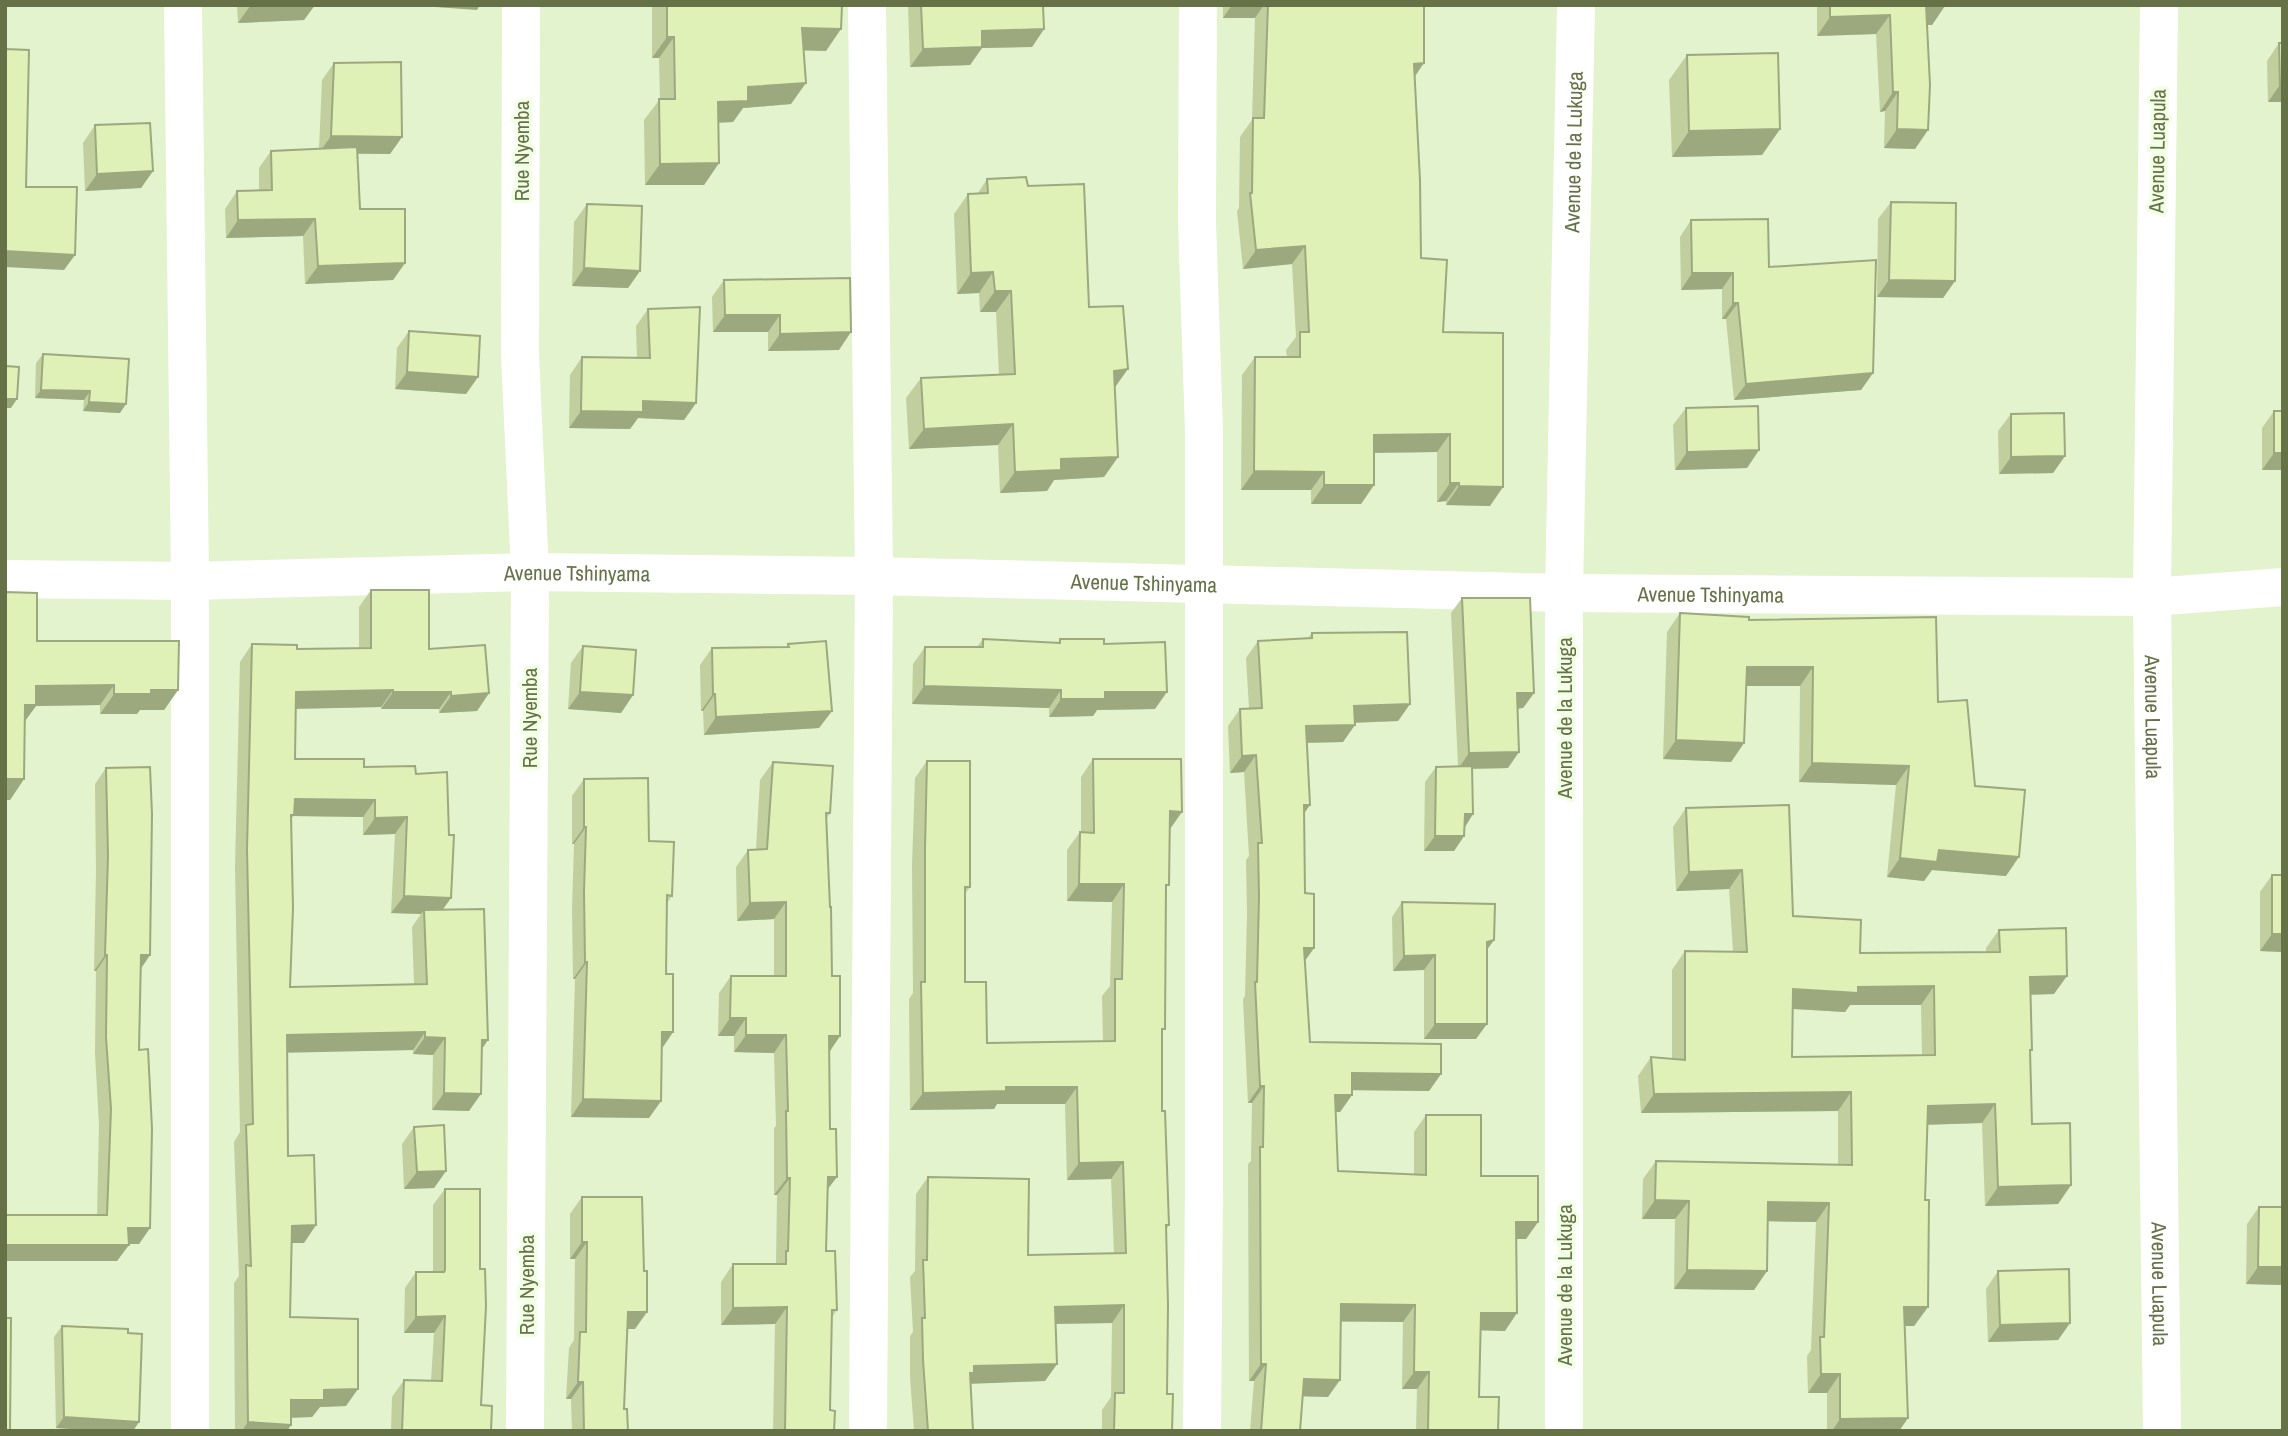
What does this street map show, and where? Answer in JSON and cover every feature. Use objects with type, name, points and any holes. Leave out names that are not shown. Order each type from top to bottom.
[{"type":"street","points":[[183,5],[190,581],[190,1431]]},
{"type":"street","name":"Rue Nyemba","points":[[521,5],[520,355],[530,572],[525,1431]]},
{"type":"street","points":[[867,5],[874,576],[868,1431]]},
{"type":"street","points":[[1198,5],[1197,222],[1204,432],[1205,1188],[1202,1431]]},
{"type":"street","name":"Avenue de la Lukuga","points":[[1564,1431],[1564,593],[1576,5]]},
{"type":"street","name":"Avenue Luapula","points":[[2159,5],[2152,597],[2162,1431]]},
{"type":"street","name":"Avenue Tshinyama","points":[[5,579],[190,581],[530,572],[874,576],[1564,593],[2152,597],[2283,587]]},
{"type":"shaded area","points":[[5,5],[2283,5],[2283,1431],[5,1431]]},
{"type":"building","points":[[667,5],[842,5],[841,29],[802,28],[806,83],[748,87],[748,101],[718,102],[719,163],[660,164],[659,99],[675,99],[674,37],[667,37]]},
{"type":"building","points":[[921,5],[1043,5],[1044,29],[982,31],[982,47],[923,49]]},
{"type":"building","points":[[1268,5],[1424,5],[1424,63],[1414,64],[1421,258],[1447,260],[1443,332],[1503,333],[1503,487],[1459,486],[1459,483],[1450,483],[1450,434],[1374,435],[1374,485],[1324,485],[1324,472],[1254,471],[1255,357],[1300,357],[1300,332],[1309,332],[1305,246],[1256,250],[1250,193],[1253,118],[1264,118]]},
{"type":"building","points":[[1830,5],[1926,5],[1930,85],[1928,130],[1897,129],[1898,92],[1893,92],[1890,15],[1830,17]]},
{"type":"building","points":[[2279,43],[2283,43],[2283,84],[2280,85]]},
{"type":"building","points":[[5,49],[29,50],[26,187],[77,187],[75,255],[5,251]]},
{"type":"building","points":[[1778,53],[1780,129],[1689,131],[1687,55]]},
{"type":"building","points":[[401,62],[402,137],[331,136],[334,63]]},
{"type":"building","points":[[150,123],[153,171],[97,174],[95,125]]},
{"type":"building","points":[[357,147],[360,209],[405,209],[405,263],[318,266],[315,219],[238,220],[237,191],[272,190],[271,151]]},
{"type":"building","points":[[1026,177],[1028,186],[1084,184],[1089,307],[1123,306],[1128,369],[1114,371],[1118,457],[1061,459],[1061,470],[1015,472],[1013,424],[924,429],[921,378],[1015,374],[1011,291],[995,291],[993,272],[971,273],[968,194],[988,193],[987,179]]},
{"type":"building","points":[[1891,202],[1956,203],[1955,281],[1889,280]]},
{"type":"building","points":[[587,204],[642,206],[640,271],[584,268]]},
{"type":"building","points":[[1768,219],[1769,267],[1876,260],[1873,373],[1746,384],[1738,303],[1733,303],[1733,273],[1692,273],[1691,220]]},
{"type":"building","points":[[850,278],[851,332],[780,334],[780,315],[725,315],[724,280]]},
{"type":"building","points":[[700,307],[696,403],[643,401],[643,412],[581,411],[582,357],[650,358],[648,309]]},
{"type":"building","points":[[409,331],[480,336],[478,377],[407,372]]},
{"type":"building","points":[[43,354],[129,359],[126,404],[89,402],[90,391],[41,390]]},
{"type":"building","points":[[5,366],[19,367],[17,399],[5,399]]},
{"type":"building","points":[[1758,406],[1759,450],[1687,452],[1686,408]]},
{"type":"building","points":[[2274,411],[2283,411],[2283,453],[2274,453]]},
{"type":"building","points":[[2064,413],[2065,456],[2011,457],[2011,414]]},
{"type":"building","points":[[371,590],[429,590],[429,649],[485,645],[489,693],[451,696],[451,692],[393,690],[296,692],[295,759],[364,759],[364,767],[415,766],[416,774],[447,772],[449,835],[454,835],[451,898],[404,896],[407,817],[375,818],[375,800],[295,799],[294,815],[291,815],[293,908],[290,987],[427,984],[424,910],[484,909],[488,1040],[482,1040],[481,1094],[444,1093],[445,1038],[425,1037],[425,1032],[287,1035],[288,1156],[314,1155],[316,1225],[292,1226],[290,1317],[358,1319],[358,1389],[324,1390],[324,1400],[291,1400],[291,1425],[248,1422],[246,1265],[251,1266],[246,1125],[253,1124],[247,849],[252,644],[297,645],[297,649],[371,648]]},
{"type":"building","points":[[5,592],[37,593],[37,641],[179,641],[178,690],[151,690],[151,694],[114,694],[114,685],[36,686],[36,705],[25,705],[24,779],[5,779]]},
{"type":"building","points":[[1462,598],[1530,598],[1534,693],[1517,693],[1519,752],[1469,753]]},
{"type":"building","points":[[1680,613],[1749,617],[1749,620],[1936,617],[1938,702],[1967,700],[1975,786],[2025,790],[2019,857],[1939,850],[1937,862],[1900,858],[1909,766],[1812,763],[1813,667],[1747,667],[1744,743],[1676,740]]},
{"type":"building","points":[[1407,632],[1410,704],[1354,706],[1355,725],[1306,726],[1310,805],[1304,805],[1305,893],[1314,894],[1314,948],[1304,948],[1310,1042],[1441,1044],[1441,1074],[1352,1073],[1352,1095],[1335,1095],[1338,1171],[1426,1175],[1426,1115],[1481,1115],[1481,1176],[1538,1176],[1538,1222],[1516,1222],[1517,1313],[1481,1313],[1479,1397],[1499,1397],[1498,1431],[1428,1431],[1429,1372],[1414,1372],[1415,1305],[1341,1304],[1340,1380],[1304,1379],[1300,1431],[1261,1431],[1266,1364],[1261,1364],[1260,1147],[1263,1147],[1264,1086],[1260,1086],[1255,982],[1259,897],[1258,843],[1262,843],[1256,755],[1242,756],[1240,709],[1262,708],[1258,641],[1312,638],[1312,633]]},
{"type":"building","points":[[983,639],[1060,643],[1060,639],[1104,639],[1104,644],[1165,642],[1167,692],[1105,692],[1105,699],[1061,699],[1061,690],[924,686],[925,647],[983,647]]},
{"type":"building","points":[[826,641],[832,711],[716,717],[712,648],[789,647],[788,644]]},
{"type":"building","points":[[583,646],[636,650],[633,695],[580,692]]},
{"type":"building","points":[[1093,759],[1181,759],[1182,812],[1170,811],[1169,885],[1166,885],[1165,1029],[1162,1029],[1162,1111],[1165,1111],[1169,1225],[1166,1225],[1167,1394],[1173,1394],[1172,1431],[1114,1431],[1115,1393],[1124,1393],[1124,1305],[1055,1307],[1057,1364],[974,1366],[974,1373],[970,1373],[973,1431],[928,1431],[922,1318],[925,1318],[923,1260],[927,1260],[928,1177],[1029,1179],[1028,1255],[1126,1253],[1123,1162],[1079,1163],[1077,1087],[1006,1087],[1006,1091],[923,1093],[921,982],[925,982],[927,761],[970,761],[970,887],[965,887],[965,982],[986,982],[987,1043],[1115,1041],[1115,979],[1122,979],[1124,884],[1079,884],[1080,832],[1094,833]]},
{"type":"building","points":[[773,762],[833,766],[830,813],[826,813],[832,976],[840,976],[840,1036],[829,1036],[830,1129],[836,1129],[837,1177],[828,1177],[826,1251],[835,1251],[837,1310],[832,1310],[830,1410],[835,1411],[834,1431],[785,1431],[787,1307],[733,1308],[733,1264],[786,1264],[788,1251],[790,1178],[787,1178],[786,1035],[746,1035],[746,1018],[730,1018],[731,976],[786,976],[786,902],[750,903],[748,850],[767,849]]},
{"type":"building","points":[[1472,766],[1473,814],[1465,814],[1464,836],[1435,836],[1436,767]]},
{"type":"building","points":[[150,767],[150,955],[141,955],[139,1050],[148,1049],[152,1129],[150,1228],[128,1228],[129,1245],[5,1245],[5,1215],[107,1215],[111,1109],[106,1037],[106,768]]},
{"type":"building","points":[[648,778],[649,841],[674,842],[672,896],[667,895],[666,974],[673,974],[673,1032],[662,1032],[661,1101],[583,1099],[587,962],[584,779]]},
{"type":"building","points":[[1789,805],[1793,916],[1861,920],[1860,953],[2000,952],[1999,930],[2066,928],[2067,976],[2030,977],[2030,1050],[2032,1124],[2070,1123],[2071,1185],[1998,1187],[1995,1104],[1928,1106],[1925,1200],[1929,1200],[1928,1307],[1904,1307],[1908,1418],[1840,1419],[1840,1374],[1821,1374],[1820,1337],[1824,1337],[1829,1203],[1768,1202],[1767,1271],[1687,1270],[1689,1201],[1655,1200],[1656,1161],[1852,1165],[1851,1092],[1654,1094],[1651,1057],[1685,1060],[1685,951],[1747,952],[1742,870],[1689,872],[1686,808]],"holes":[[[1934,986],[1935,1055],[1792,1057],[1793,989],[1858,993],[1858,987]]]},
{"type":"building","points":[[2272,875],[2283,875],[2283,934],[2272,934]]},
{"type":"building","points":[[1402,902],[1495,904],[1494,940],[1487,942],[1487,1024],[1435,1024],[1435,955],[1404,956]]},
{"type":"building","points":[[444,1125],[446,1171],[417,1172],[414,1127]]},
{"type":"building","points":[[445,1189],[480,1189],[480,1269],[485,1269],[486,1306],[481,1405],[492,1406],[491,1431],[402,1431],[404,1380],[442,1381],[445,1316],[416,1317],[416,1272],[445,1270]]},
{"type":"building","points":[[582,1197],[642,1197],[647,1312],[628,1312],[624,1409],[627,1409],[628,1431],[584,1431],[583,1382],[578,1382],[580,1332],[586,1332],[587,1242],[582,1242]]},
{"type":"building","points":[[2259,1207],[2283,1207],[2283,1267],[2258,1267]]},
{"type":"building","points":[[2069,1269],[2070,1323],[2000,1325],[1998,1271]]},
{"type":"building","points":[[5,1318],[11,1318],[10,1431],[5,1431]]},
{"type":"building","points":[[62,1326],[128,1329],[128,1333],[142,1334],[139,1422],[64,1417]]}]
